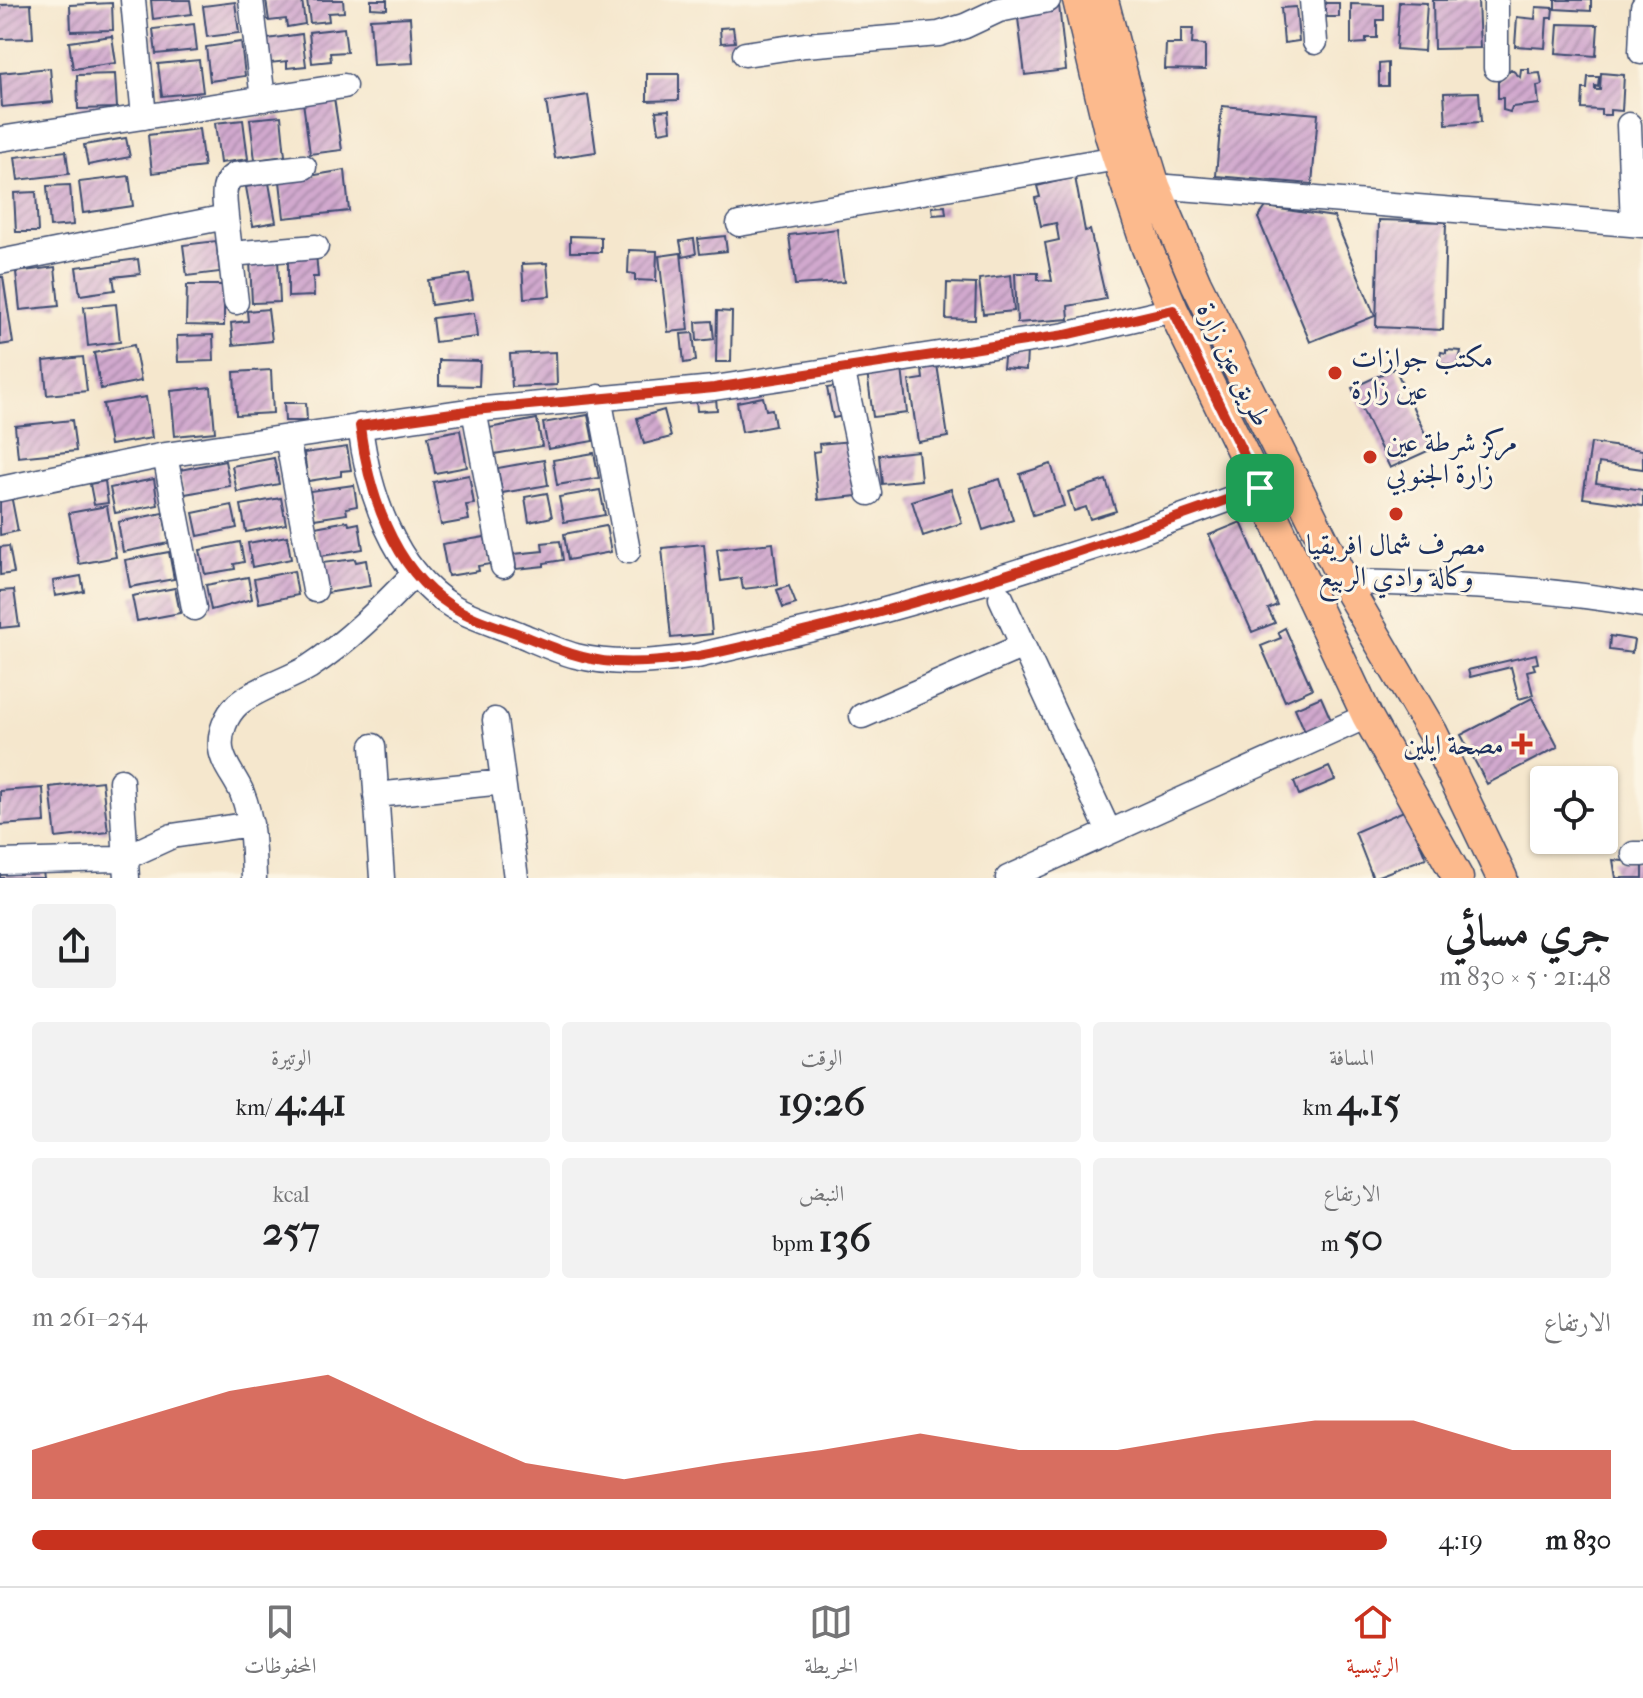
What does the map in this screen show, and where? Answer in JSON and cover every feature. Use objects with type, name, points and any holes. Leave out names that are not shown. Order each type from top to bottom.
[{"type":"main road","name":"طريق عين زارة","points":[[1078,0],[1117,158],[1147,248],[1173,310],[1367,716],[1458,878]]},
{"type":"main road","name":"طريق عين زارة","points":[[1103,0],[1127,96],[1155,186],[1196,283],[1344,582],[1432,732],[1502,878]]},
{"type":"main road","points":[[1382,743],[1397,753],[1406,754],[1423,747],[1432,732]]},
{"type":"street","points":[[133,0],[144,117]]},
{"type":"street","points":[[251,0],[263,99]]},
{"type":"street","points":[[745,54],[805,45],[939,34],[1008,7],[1048,0]]},
{"type":"street","points":[[1312,0],[1315,42]]},
{"type":"street","points":[[1496,0],[1496,68]]},
{"type":"street","points":[[1641,52],[1643,7]]},
{"type":"street","points":[[0,139],[344,86]]},
{"type":"street","points":[[1155,186],[1638,225],[1629,125]]},
{"type":"street","points":[[739,224],[1117,158]]},
{"type":"street","points":[[236,302],[224,187],[228,178],[304,167]]},
{"type":"street","points":[[0,262],[226,217]]},
{"type":"street","points":[[230,254],[316,247]]},
{"type":"street","points":[[0,489],[165,455],[474,410],[714,388],[1065,335],[1173,310]]},
{"type":"street","points":[[842,368],[869,493]]},
{"type":"street","points":[[599,397],[628,551]]},
{"type":"street","points":[[474,410],[503,566]]},
{"type":"street","points":[[360,426],[363,452],[377,502],[415,573],[438,597],[466,614],[574,655],[615,662],[661,661],[770,640],[913,603],[1055,560],[1260,488]]},
{"type":"street","points":[[287,437],[315,590]]},
{"type":"street","points":[[165,455],[194,608]]},
{"type":"street","points":[[254,878],[251,824],[241,791],[223,760],[223,728],[232,711],[247,698],[288,679],[327,654],[367,621],[415,573]]},
{"type":"street","points":[[1344,582],[1463,585],[1602,598],[1643,605]]},
{"type":"street","points":[[1001,598],[1109,832]]},
{"type":"street","points":[[862,716],[1023,646]]},
{"type":"street","points":[[1008,878],[1367,716]]},
{"type":"street","points":[[495,720],[516,878]]},
{"type":"street","points":[[373,746],[382,878]]},
{"type":"street","points":[[121,781],[126,867]]},
{"type":"street","points":[[376,795],[503,782]]},
{"type":"street","points":[[0,862],[126,867],[172,836],[251,824]]},
{"type":"building","points":[[151,0],[190,0],[192,14],[153,19]]},
{"type":"building","points":[[266,0],[302,0],[305,24],[287,27],[286,19],[269,21]]},
{"type":"building","points":[[307,0],[343,0],[344,12],[328,13],[329,21],[310,23]]},
{"type":"building","points":[[371,0],[387,0],[387,9],[371,8]]},
{"type":"building","points":[[1433,0],[1478,0],[1480,48],[1434,49]]},
{"type":"building","points":[[1555,0],[1591,0],[1591,11],[1555,9]]},
{"type":"building","points":[[235,2],[239,33],[207,37],[203,6]]},
{"type":"building","points":[[1399,2],[1427,3],[1424,51],[1396,49]]},
{"type":"building","points":[[112,3],[113,30],[71,31],[70,5]]},
{"type":"building","points":[[1317,3],[1339,3],[1339,17],[1317,17]]},
{"type":"building","points":[[31,4],[33,38],[0,39],[0,5]]},
{"type":"building","points":[[1351,4],[1384,5],[1384,20],[1377,20],[1377,38],[1366,38],[1366,43],[1351,44]]},
{"type":"building","points":[[1059,5],[1066,70],[1025,75],[1017,10]]},
{"type":"building","points":[[1296,7],[1299,41],[1284,43],[1281,8]]},
{"type":"building","points":[[1536,7],[1553,8],[1552,18],[1547,18],[1545,48],[1515,46],[1517,17],[1535,19]]},
{"type":"building","points":[[410,17],[413,63],[373,65],[370,19]]},
{"type":"building","points":[[194,24],[197,50],[156,54],[153,29]]},
{"type":"building","points":[[1558,24],[1598,25],[1596,56],[1556,53]]},
{"type":"building","points":[[733,27],[735,42],[721,43],[720,28]]},
{"type":"building","points":[[344,28],[347,52],[330,53],[331,61],[312,63],[309,32]]},
{"type":"building","points":[[1181,29],[1193,29],[1192,44],[1205,45],[1205,70],[1165,69],[1166,44],[1181,44]]},
{"type":"building","points":[[302,34],[306,66],[287,68],[287,61],[270,63],[267,39]]},
{"type":"building","points":[[112,36],[116,63],[73,69],[69,42]]},
{"type":"building","points":[[241,42],[245,76],[210,81],[206,47]]},
{"type":"building","points":[[199,60],[203,92],[162,96],[158,64]]},
{"type":"building","points":[[1388,63],[1388,86],[1379,86],[1379,64]]},
{"type":"building","points":[[50,68],[53,102],[2,107],[0,73]]},
{"type":"building","points":[[1511,69],[1520,77],[1521,69],[1529,69],[1529,74],[1540,73],[1542,85],[1537,86],[1539,104],[1512,107],[1510,112],[1503,110],[1503,98],[1498,98],[1498,82]]},
{"type":"building","points":[[1601,73],[1624,75],[1622,111],[1610,110],[1610,115],[1601,115],[1601,110],[1582,109],[1583,89],[1587,89],[1588,77],[1599,77],[1595,90],[1600,90]]},
{"type":"building","points":[[115,74],[117,108],[78,109],[77,75]]},
{"type":"building","points":[[647,74],[679,74],[679,100],[647,101]]},
{"type":"building","points":[[1479,92],[1481,122],[1446,124],[1444,93]]},
{"type":"building","points":[[588,95],[596,152],[555,158],[546,102]]},
{"type":"building","points":[[334,98],[342,150],[310,154],[303,102]]},
{"type":"building","points":[[1222,106],[1318,114],[1312,184],[1216,176]]},
{"type":"building","points":[[669,110],[671,130],[659,132],[656,111]]},
{"type":"building","points":[[281,116],[285,156],[255,160],[250,119]]},
{"type":"building","points":[[243,120],[248,159],[220,163],[215,123]]},
{"type":"building","points":[[199,129],[204,167],[152,173],[148,135]]},
{"type":"building","points":[[126,138],[130,157],[88,165],[84,145]]},
{"type":"building","points":[[66,151],[69,174],[18,180],[15,157]]},
{"type":"building","points":[[345,170],[349,211],[284,218],[280,181]]},
{"type":"building","points":[[129,176],[133,206],[83,213],[79,182]]},
{"type":"building","points":[[1075,177],[1085,231],[1090,230],[1106,299],[1068,306],[1069,319],[1017,323],[1015,273],[1038,273],[1038,280],[1052,281],[1045,243],[1059,240],[1056,223],[1041,226],[1035,198],[1040,197],[1037,186]]},
{"type":"building","points":[[269,183],[276,222],[253,226],[246,187]]},
{"type":"building","points":[[70,185],[73,225],[50,227],[47,186]]},
{"type":"building","points":[[36,192],[38,232],[16,232],[14,193]]},
{"type":"building","points":[[945,206],[946,214],[933,215],[932,207]]},
{"type":"building","points":[[1266,207],[1334,217],[1375,316],[1310,342],[1258,218]]},
{"type":"building","points":[[1379,220],[1446,222],[1443,330],[1376,327]]},
{"type":"building","points":[[837,229],[844,282],[795,285],[789,235]]},
{"type":"building","points":[[570,236],[601,237],[601,252],[570,252]]},
{"type":"building","points":[[725,236],[727,251],[700,254],[698,239]]},
{"type":"building","points":[[694,239],[696,254],[683,257],[680,241]]},
{"type":"building","points":[[216,241],[220,272],[187,276],[183,245]]},
{"type":"building","points":[[629,250],[657,251],[656,281],[635,280],[635,274],[628,273]]},
{"type":"building","points":[[316,253],[318,277],[313,277],[314,296],[288,297],[288,255]]},
{"type":"building","points":[[681,253],[689,330],[668,332],[659,256]]},
{"type":"building","points":[[138,259],[140,274],[113,277],[115,290],[80,295],[76,267]]},
{"type":"building","points":[[278,259],[280,302],[252,303],[250,260]]},
{"type":"building","points":[[547,263],[550,296],[524,298],[522,264]]},
{"type":"building","points":[[55,267],[59,306],[20,310],[16,272]]},
{"type":"building","points":[[469,274],[473,299],[431,305],[428,280]]},
{"type":"building","points":[[1011,275],[1014,311],[983,314],[979,279]]},
{"type":"building","points":[[0,277],[3,277],[13,343],[0,345]]},
{"type":"building","points":[[947,283],[976,284],[975,320],[946,319]]},
{"type":"building","points":[[187,285],[224,285],[224,326],[186,325]]},
{"type":"building","points":[[116,304],[120,342],[88,346],[84,307]]},
{"type":"building","points":[[268,309],[272,341],[233,345],[231,323],[248,321],[247,311]]},
{"type":"building","points":[[717,311],[732,312],[731,362],[716,362]]},
{"type":"building","points":[[474,313],[477,337],[435,342],[432,318]]},
{"type":"building","points":[[712,321],[714,339],[697,341],[696,322]]},
{"type":"building","points":[[693,333],[696,361],[684,363],[681,334]]},
{"type":"building","points":[[213,335],[214,361],[178,362],[177,336]]},
{"type":"building","points":[[134,345],[141,381],[101,389],[94,353]]},
{"type":"building","points":[[1005,348],[1027,350],[1026,370],[1003,368]]},
{"type":"building","points":[[1446,350],[1461,351],[1458,367],[1439,363],[1441,352],[1446,353]]},
{"type":"building","points":[[556,352],[557,385],[512,387],[510,354]]},
{"type":"building","points":[[83,357],[87,391],[47,395],[44,361]]},
{"type":"building","points":[[936,358],[948,437],[918,442],[909,381],[923,379],[921,361]]},
{"type":"building","points":[[439,360],[480,361],[479,386],[439,385]]},
{"type":"building","points":[[902,368],[907,413],[873,417],[867,372]]},
{"type":"building","points":[[1395,368],[1432,449],[1390,468],[1352,388]]},
{"type":"building","points":[[271,370],[273,413],[236,415],[234,372]]},
{"type":"building","points":[[839,386],[844,416],[833,418],[827,388]]},
{"type":"building","points":[[211,387],[215,432],[175,436],[171,391]]},
{"type":"building","points":[[146,397],[152,438],[110,445],[103,404]]},
{"type":"building","points":[[763,397],[766,410],[772,409],[775,426],[742,432],[737,402]]},
{"type":"building","points":[[716,398],[717,410],[697,411],[696,400]]},
{"type":"building","points":[[284,403],[306,403],[307,421],[285,421]]},
{"type":"building","points":[[664,410],[671,437],[644,444],[637,418]]},
{"type":"building","points":[[588,415],[593,441],[548,449],[543,423]]},
{"type":"building","points":[[537,419],[542,446],[494,454],[489,428]]},
{"type":"building","points":[[72,420],[76,451],[18,457],[15,426]]},
{"type":"building","points":[[460,430],[467,467],[435,473],[428,436]]},
{"type":"building","points":[[852,441],[857,496],[818,500],[813,452],[820,451],[819,444]]},
{"type":"building","points":[[1591,443],[1643,450],[1643,469],[1599,463],[1596,483],[1643,490],[1643,506],[1583,498]]},
{"type":"building","points":[[347,447],[351,470],[341,471],[341,476],[308,481],[304,453]]},
{"type":"building","points":[[918,451],[921,480],[882,484],[879,455]]},
{"type":"building","points":[[594,453],[599,478],[557,485],[553,460]]},
{"type":"building","points":[[274,458],[279,484],[237,492],[232,466]]},
{"type":"building","points":[[544,460],[548,485],[502,493],[498,468]]},
{"type":"building","points":[[225,461],[230,486],[185,494],[180,470]]},
{"type":"building","points":[[1051,464],[1064,506],[1033,515],[1020,474]]},
{"type":"building","points":[[469,475],[474,504],[466,505],[469,520],[441,525],[433,482]]},
{"type":"building","points":[[154,479],[158,505],[115,513],[110,488]]},
{"type":"building","points":[[1000,479],[1013,520],[983,530],[970,488]]},
{"type":"building","points":[[1106,480],[1116,511],[1090,519],[1086,507],[1074,511],[1068,492]]},
{"type":"building","points":[[105,481],[108,503],[94,505],[90,484]]},
{"type":"building","points":[[354,485],[357,506],[346,508],[347,514],[314,519],[310,491]]},
{"type":"building","points":[[951,489],[962,523],[923,536],[912,501]]},
{"type":"building","points":[[600,490],[605,515],[564,522],[559,497]]},
{"type":"building","points":[[547,493],[552,517],[529,522],[525,497]]},
{"type":"building","points":[[11,495],[18,531],[0,535],[0,497]]},
{"type":"building","points":[[281,498],[286,524],[246,532],[241,505]]},
{"type":"building","points":[[232,505],[237,528],[198,536],[193,513]]},
{"type":"building","points":[[107,506],[116,557],[79,564],[69,513]]},
{"type":"building","points":[[163,513],[169,543],[123,552],[118,522]]},
{"type":"building","points":[[348,521],[349,525],[359,523],[363,549],[321,556],[315,527]]},
{"type":"building","points":[[1241,522],[1277,605],[1268,609],[1275,623],[1252,632],[1209,535]]},
{"type":"building","points":[[606,526],[611,552],[568,560],[564,534]]},
{"type":"building","points":[[287,536],[291,559],[252,567],[248,543]]},
{"type":"building","points":[[485,537],[490,564],[478,566],[479,571],[448,576],[442,544]]},
{"type":"building","points":[[560,541],[563,560],[516,569],[514,554],[543,551],[542,543]]},
{"type":"building","points":[[240,542],[244,562],[234,564],[235,569],[205,574],[200,550]]},
{"type":"building","points":[[773,543],[778,585],[743,589],[741,578],[721,581],[717,549]]},
{"type":"building","points":[[704,544],[712,634],[671,638],[662,548]]},
{"type":"building","points":[[9,546],[14,573],[0,575],[0,547]]},
{"type":"building","points":[[169,552],[174,579],[130,587],[125,560]]},
{"type":"building","points":[[355,559],[356,562],[366,560],[370,586],[326,593],[322,563]]},
{"type":"building","points":[[294,571],[298,595],[259,603],[254,579]]},
{"type":"building","points":[[81,576],[84,591],[55,596],[53,581]]},
{"type":"building","points":[[248,577],[252,599],[211,610],[206,585]]},
{"type":"building","points":[[789,586],[796,604],[783,608],[777,590]]},
{"type":"building","points":[[175,588],[180,613],[137,621],[132,596]]},
{"type":"building","points":[[14,590],[19,626],[0,628],[0,591]]},
{"type":"building","points":[[1285,628],[1312,689],[1285,701],[1261,646],[1281,638],[1278,632]]},
{"type":"building","points":[[1610,636],[1634,640],[1632,653],[1609,650]]},
{"type":"building","points":[[1536,654],[1538,663],[1533,664],[1535,669],[1527,671],[1533,695],[1519,699],[1511,667],[1470,677],[1468,670]]},
{"type":"building","points":[[1321,697],[1331,720],[1305,732],[1295,708]]},
{"type":"building","points":[[1532,698],[1558,747],[1487,784],[1461,735]]},
{"type":"building","points":[[1329,767],[1335,780],[1299,795],[1294,782]]},
{"type":"building","points":[[102,781],[108,832],[56,838],[50,787]]},
{"type":"building","points":[[43,788],[45,822],[0,825],[0,791]]},
{"type":"building","points":[[1406,810],[1426,858],[1373,878],[1355,832]]},
{"type":"building","points":[[1613,860],[1643,863],[1643,878],[1616,878]]},
{"type":"building","points":[[43,872],[44,878],[0,878],[0,875]]},
{"type":"place","name":"مكتب جوازات عين زارة","points":[[1335,373]]},
{"type":"place","name":"مركز شرطة عين زارة الجنوبي","points":[[1370,457]]},
{"type":"place","name":"مصرف شمال افريقيا وكالة وادي الربيع","points":[[1396,514]]},
{"type":"place","name":"مصحة ايلين","points":[[1522,744]]},
{"type":"route","points":[[1173,310],[1260,488],[1126,537],[913,603],[697,656],[615,662],[574,655],[466,614],[426,586],[407,562],[377,502],[363,452],[360,426],[474,410],[714,388],[1065,335],[1173,310]]}]
